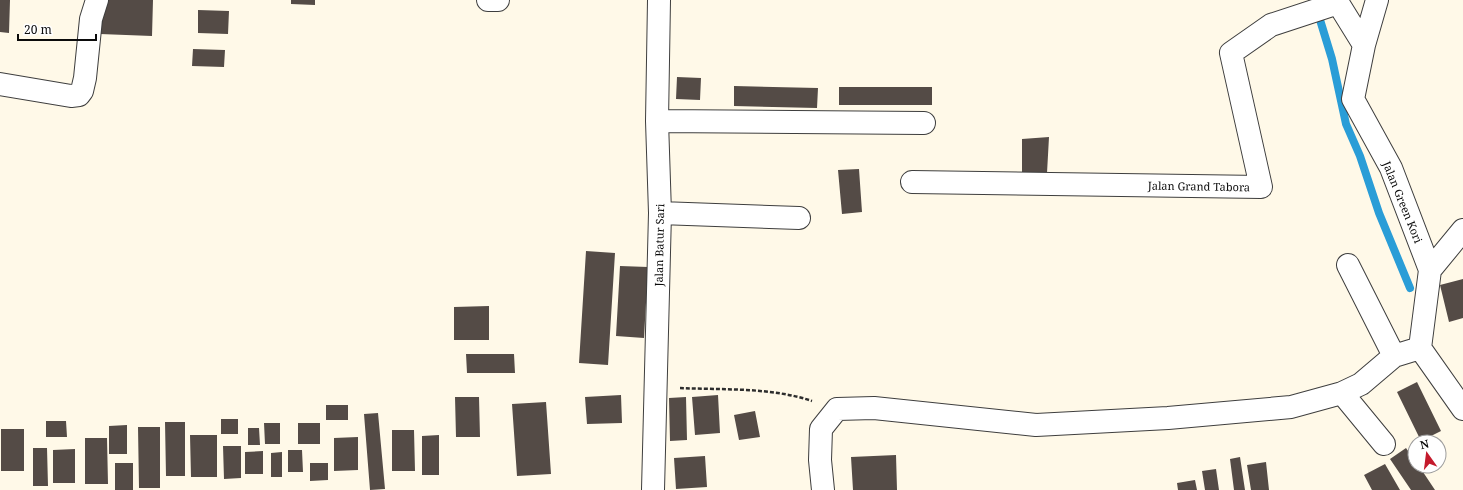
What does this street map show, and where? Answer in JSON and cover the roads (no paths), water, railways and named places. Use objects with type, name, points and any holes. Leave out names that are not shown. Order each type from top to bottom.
[{"type":"street","points":[[0,84],[71,96],[78,95],[82,91],[85,78],[91,19],[97,0]]},
{"type":"street","points":[[488,0],[498,0]]},
{"type":"street","name":"Jalan Batur Sari","points":[[653,490],[660,213],[657,121],[659,0]]},
{"type":"street","name":"Jalan Green Kori","points":[[1377,0],[1364,45],[1353,99],[1391,168],[1430,270]]},
{"type":"street","name":"Jalan Grand Tabora","points":[[912,182],[1261,188],[1231,53],[1271,24],[1338,3],[1364,45]]},
{"type":"street","points":[[657,121],[924,124]]},
{"type":"street","points":[[660,213],[799,218]]},
{"type":"street","points":[[1463,230],[1430,270],[1420,348],[1463,409]]},
{"type":"street","points":[[1348,265],[1394,356]]},
{"type":"street","points":[[823,490],[820,460],[821,429],[837,409],[874,408],[1036,425],[1168,418],[1291,407],[1342,393],[1361,384],[1394,356],[1420,348]]},
{"type":"street","points":[[1342,393],[1384,444]]},
{"type":"waterway","points":[[1317,10],[1332,59],[1346,124],[1360,156],[1379,213],[1410,288]]}]
